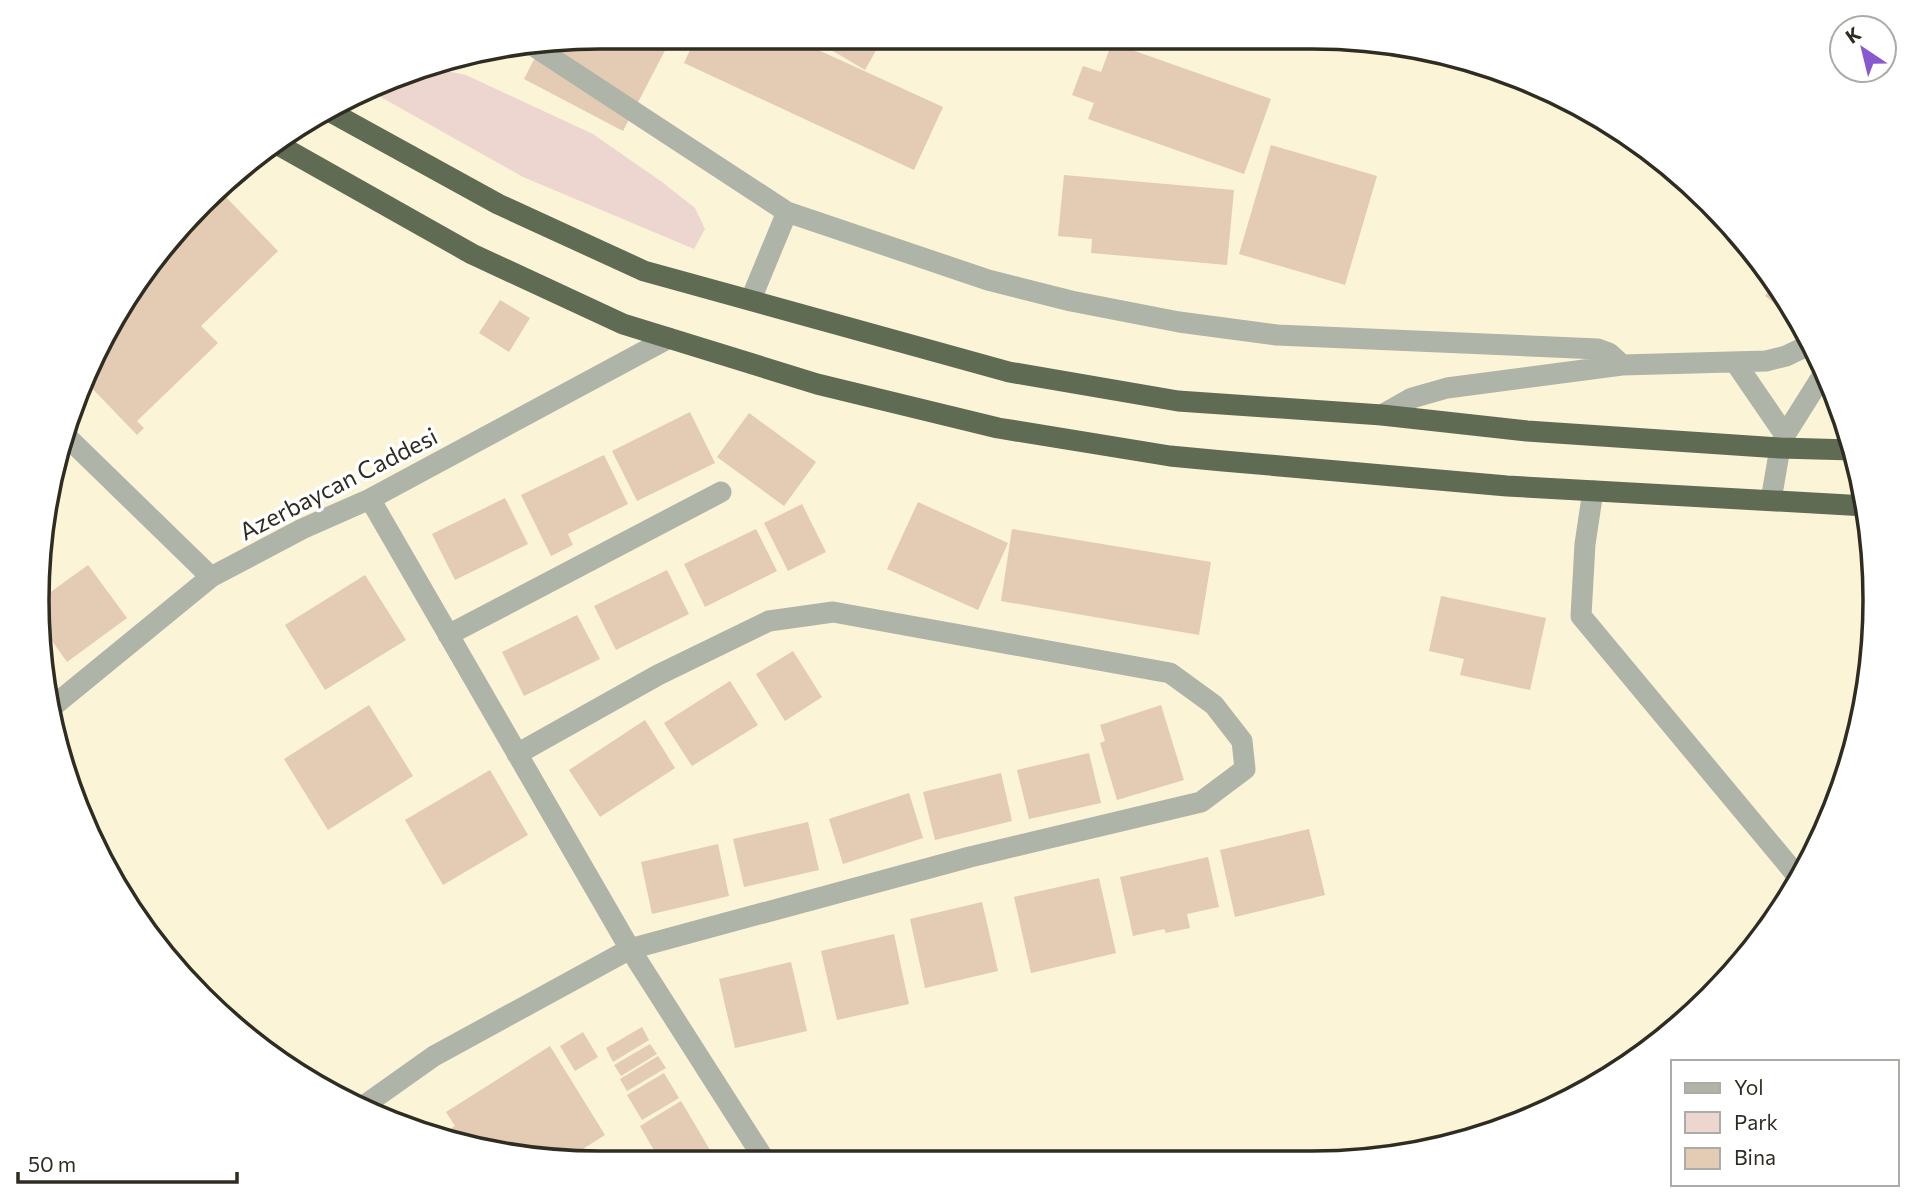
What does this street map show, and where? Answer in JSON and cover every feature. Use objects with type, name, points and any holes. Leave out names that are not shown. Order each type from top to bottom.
[{"type":"highway","points":[[338,116],[498,204],[644,271],[1009,372],[1178,401],[1382,415],[1527,431],[1782,441],[1842,449]]},
{"type":"highway","points":[[285,149],[472,254],[623,324],[817,384],[998,428],[1170,456],[1507,486],[1854,505]]},
{"type":"street","points":[[543,52],[787,212],[989,280],[1071,301],[1179,322],[1277,335],[1598,349],[1622,365]]},
{"type":"street","points":[[751,299],[787,212]]},
{"type":"street","name":"Azerbaycan Caddesi","points":[[59,701],[211,577],[302,529],[370,499],[669,338]]},
{"type":"street","points":[[1382,415],[1412,398],[1447,388],[1622,365],[1766,361],[1802,348]]},
{"type":"street","points":[[1735,362],[1782,441]]},
{"type":"street","points":[[1771,500],[1782,441],[1818,383]]},
{"type":"street","points":[[72,442],[211,577]]},
{"type":"street","points":[[1593,491],[1585,544],[1581,616],[1792,870]]},
{"type":"street","points":[[448,635],[721,492]]},
{"type":"street","points":[[370,499],[630,949],[758,1151]]},
{"type":"street","points":[[371,1101],[434,1056],[630,949],[970,858],[1201,802],[1245,769],[1242,741],[1214,705],[1170,673],[833,612],[769,621],[658,676],[517,754]]},
{"type":"green space","points":[[447,71],[466,75],[593,134],[695,208],[705,229],[694,249],[523,177],[378,96]]},
{"type":"building","points":[[666,49],[623,131],[524,79],[537,53],[564,50]]},
{"type":"building","points":[[690,49],[816,49],[943,107],[914,170],[684,63]]},
{"type":"building","points":[[830,49],[877,49],[865,70]]},
{"type":"building","points":[[1110,49],[1129,49],[1271,99],[1244,174],[1088,119],[1094,103],[1072,95],[1083,66],[1101,72]]},
{"type":"building","points":[[1271,145],[1377,176],[1345,285],[1239,254]]},
{"type":"building","points":[[1064,175],[1234,190],[1227,265],[1091,253],[1092,239],[1058,236]]},
{"type":"building","points":[[225,196],[278,251],[201,326],[218,343],[137,421],[144,428],[137,435],[92,388],[123,324],[142,294],[186,237]]},
{"type":"building","points":[[1768,292],[1777,305],[1765,296]]},
{"type":"building","points":[[500,300],[530,318],[509,352],[479,333]]},
{"type":"building","points":[[690,412],[715,463],[637,501],[612,451]]},
{"type":"building","points":[[749,413],[816,462],[784,506],[717,457]]},
{"type":"building","points":[[604,455],[628,504],[568,534],[573,545],[551,556],[521,495]]},
{"type":"building","points":[[505,498],[528,544],[455,580],[432,534]]},
{"type":"building","points":[[918,502],[1008,543],[978,610],[887,569]]},
{"type":"building","points":[[802,504],[826,552],[788,571],[764,523]]},
{"type":"building","points":[[756,529],[777,571],[705,607],[684,564]]},
{"type":"building","points":[[1012,529],[1211,562],[1199,635],[1001,601]]},
{"type":"building","points":[[88,565],[127,618],[67,662],[50,638],[49,593]]},
{"type":"building","points":[[667,570],[689,614],[616,650],[594,606]]},
{"type":"building","points":[[365,575],[406,640],[325,690],[285,625]]},
{"type":"building","points":[[1441,596],[1546,618],[1530,690],[1460,675],[1464,659],[1429,651]]},
{"type":"building","points":[[577,615],[600,659],[524,696],[502,652]]},
{"type":"building","points":[[793,651],[822,697],[785,721],[756,674]]},
{"type":"building","points":[[730,681],[758,725],[692,766],[664,723]]},
{"type":"building","points":[[369,705],[413,776],[328,830],[284,759]]},
{"type":"building","points":[[1161,705],[1184,780],[1117,800],[1100,743],[1105,741],[1100,725]]},
{"type":"building","points":[[645,720],[675,768],[600,817],[569,770]]},
{"type":"building","points":[[1089,753],[1101,803],[1029,819],[1017,770]]},
{"type":"building","points":[[490,770],[528,835],[443,885],[405,820]]},
{"type":"building","points":[[1001,773],[1012,821],[935,840],[923,792]]},
{"type":"building","points":[[909,793],[923,838],[843,864],[829,819]]},
{"type":"building","points":[[808,822],[819,870],[744,887],[733,839]]},
{"type":"building","points":[[1309,829],[1325,895],[1235,917],[1220,850]]},
{"type":"building","points":[[718,844],[729,896],[652,914],[641,862]]},
{"type":"building","points":[[1208,857],[1219,907],[1187,914],[1190,928],[1166,933],[1164,929],[1133,936],[1120,877]]},
{"type":"building","points":[[1099,878],[1116,953],[1031,973],[1014,897]]},
{"type":"building","points":[[982,902],[998,971],[925,988],[910,919]]},
{"type":"building","points":[[894,934],[909,1004],[837,1020],[821,951]]},
{"type":"building","points":[[791,962],[807,1031],[735,1048],[719,979]]},
{"type":"building","points":[[642,1027],[649,1040],[613,1062],[606,1048]]},
{"type":"building","points":[[583,1032],[598,1057],[575,1071],[560,1046]]},
{"type":"building","points":[[650,1044],[657,1054],[621,1076],[614,1065]]},
{"type":"building","points":[[550,1046],[605,1135],[581,1150],[528,1146],[449,1130],[455,1126],[446,1112]]},
{"type":"building","points":[[658,1056],[666,1068],[627,1091],[620,1079]]},
{"type":"building","points":[[664,1073],[679,1098],[642,1120],[627,1095]]},
{"type":"building","points":[[681,1101],[710,1150],[654,1151],[640,1126]]}]
